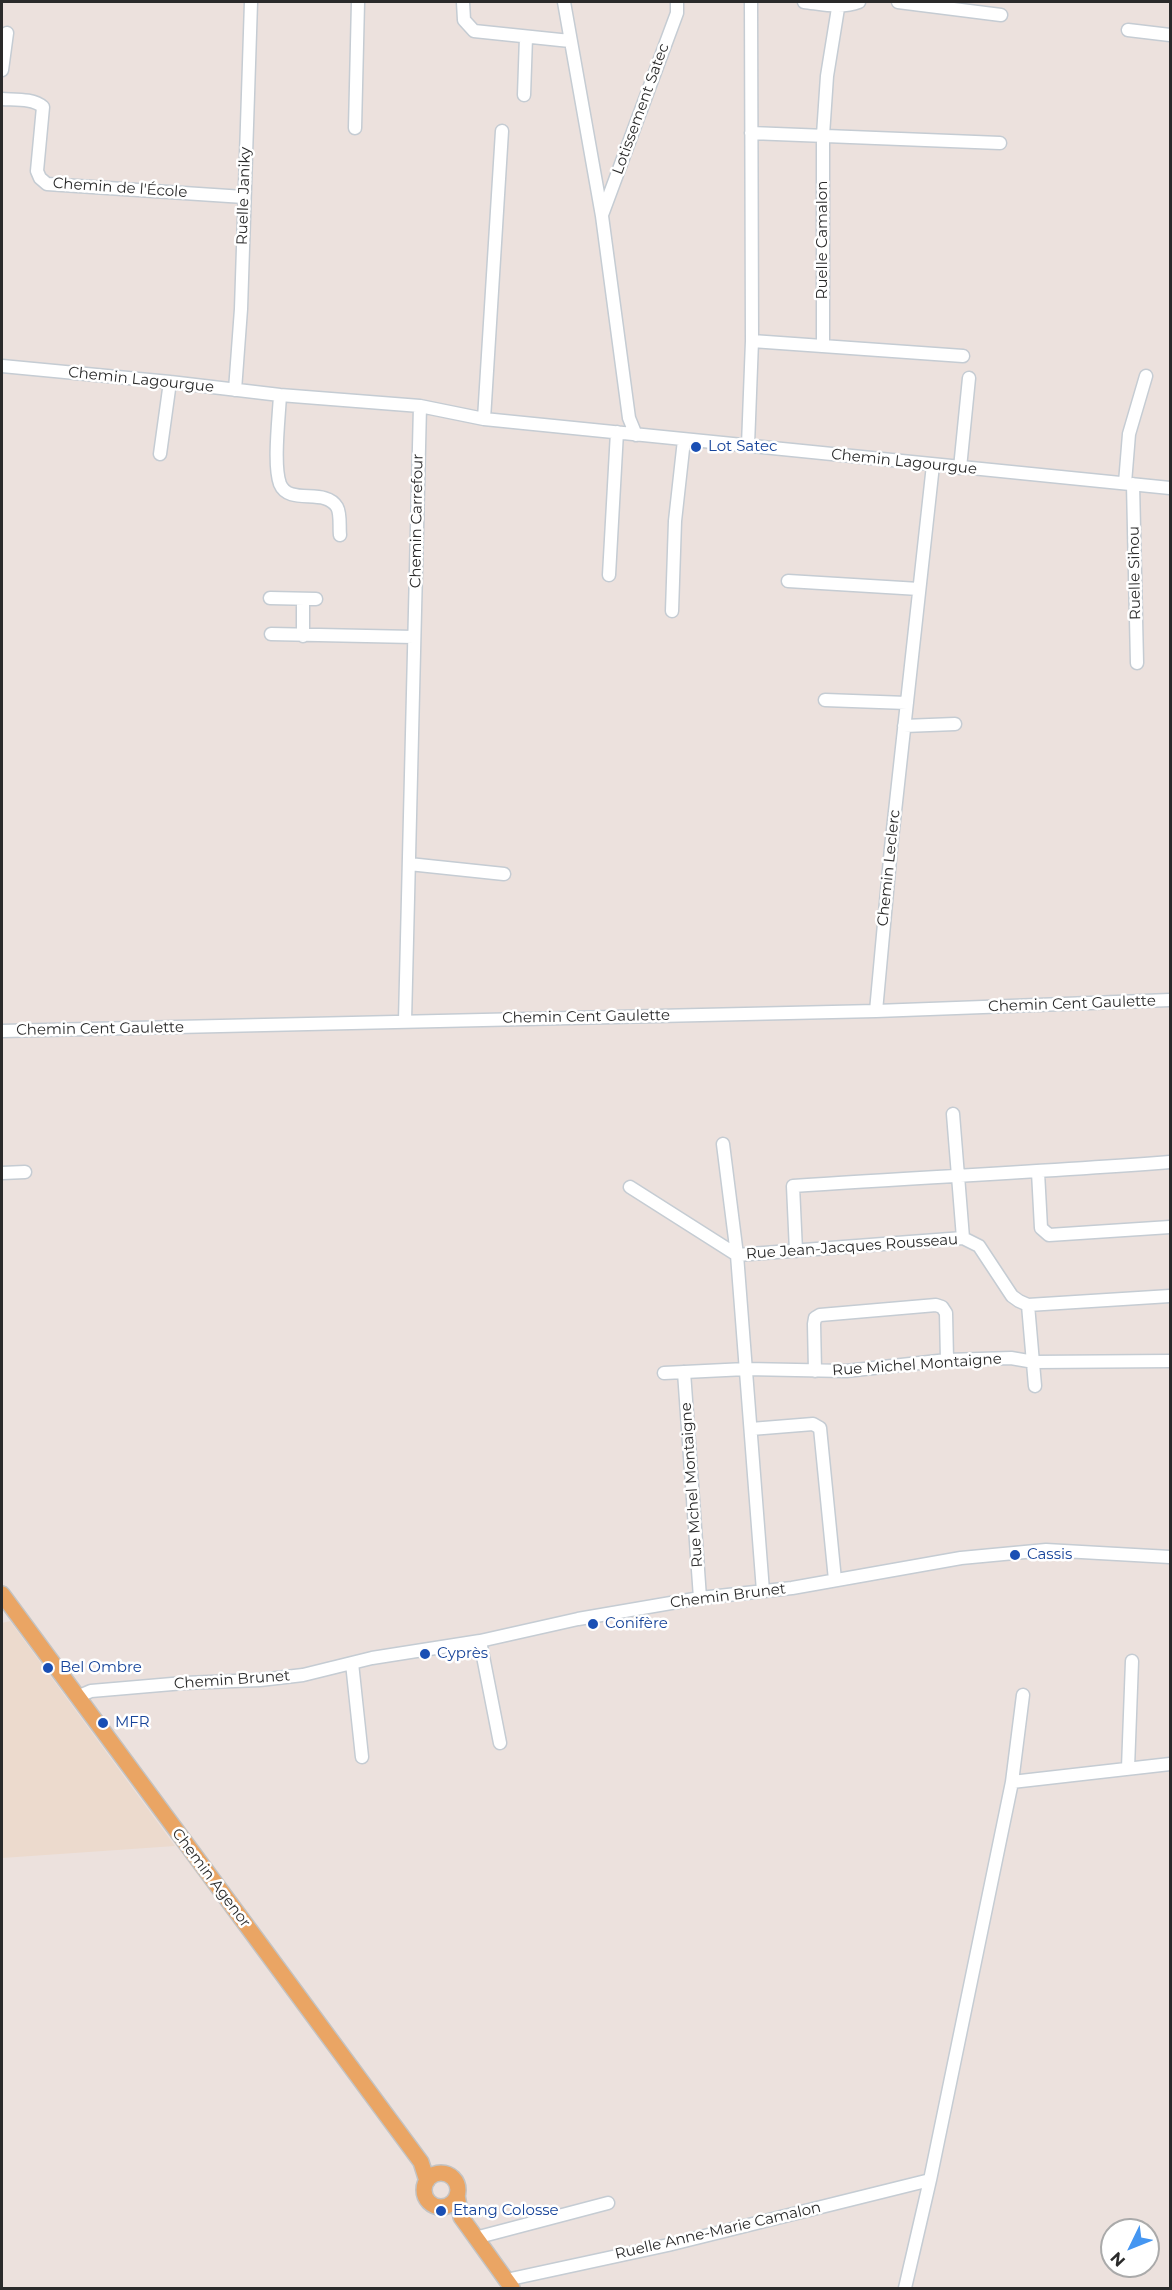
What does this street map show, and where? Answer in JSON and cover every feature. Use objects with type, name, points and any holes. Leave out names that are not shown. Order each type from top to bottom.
[{"type":"main road","name":"Chemin Agenor","points":[[2,1594],[421,2162],[433,2177],[453,2178],[458,2186],[458,2195]]},
{"type":"main road","points":[[433,2177],[425,2190],[427,2199],[434,2205],[444,2207],[461,2217],[509,2284]]},
{"type":"main road","points":[[444,2207],[452,2203],[458,2195]]},
{"type":"main road","points":[[458,2195],[461,2217]]},
{"type":"street","name":"Ruelle Janiky","points":[[235,390],[241,309],[251,2]]},
{"type":"street","points":[[355,128],[358,2]]},
{"type":"street","points":[[463,2],[464,20],[474,31],[570,41]]},
{"type":"street","name":"Lotissement Satec","points":[[564,2],[602,216],[629,418],[636,435]]},
{"type":"street","name":"Lotissement Satec","points":[[602,216],[677,13],[677,2]]},
{"type":"street","points":[[748,445],[752,341],[751,2]]},
{"type":"street","points":[[804,2],[849,5],[859,2]]},
{"type":"street","points":[[898,2],[1001,15]]},
{"type":"street","name":"Ruelle Camalon","points":[[823,346],[823,135],[827,76],[839,4]]},
{"type":"street","points":[[1128,30],[1170,35]]},
{"type":"street","points":[[2,70],[7,33]]},
{"type":"street","points":[[524,95],[526,37]]},
{"type":"street","name":"Chemin de l'École","points":[[2,99],[38,102],[43,106],[38,171],[40,178],[47,184],[244,197]]},
{"type":"street","points":[[484,419],[502,131]]},
{"type":"street","points":[[751,133],[1000,143]]},
{"type":"street","points":[[752,341],[963,356]]},
{"type":"street","name":"Chemin Lagourgue","points":[[2,366],[170,381],[280,395],[420,405],[484,419],[1170,488]]},
{"type":"street","points":[[1129,484],[1129,434],[1146,376]]},
{"type":"street","points":[[960,468],[969,378]]},
{"type":"street","points":[[160,454],[170,381]]},
{"type":"street","points":[[280,395],[277,466],[280,484],[290,494],[321,497],[336,505],[339,510],[340,535]]},
{"type":"street","name":"Chemin Carrefour","points":[[405,1021],[420,405]]},
{"type":"street","points":[[609,575],[617,432]]},
{"type":"street","points":[[672,611],[675,521],[684,440]]},
{"type":"street","name":"Chemin Leclerc","points":[[876,1011],[891,848],[933,465]]},
{"type":"street","name":"Ruelle Sihou","points":[[1129,484],[1137,663]]},
{"type":"street","points":[[788,581],[919,589]]},
{"type":"street","points":[[270,598],[310,599],[303,636]]},
{"type":"street","points":[[271,634],[414,637]]},
{"type":"street","points":[[825,700],[907,702]]},
{"type":"street","points":[[904,726],[955,724]]},
{"type":"street","points":[[409,864],[504,874]]},
{"type":"street","name":"Chemin Cent Gaulette","points":[[2,1031],[876,1011],[1170,1000]]},
{"type":"street","points":[[954,1114],[963,1238]]},
{"type":"street","points":[[723,1144],[737,1255],[763,1591]]},
{"type":"street","points":[[796,1251],[793,1186],[1170,1162]]},
{"type":"street","points":[[2,1173],[25,1172]]},
{"type":"street","points":[[1038,1172],[1041,1228],[1049,1235],[1170,1227]]},
{"type":"street","name":"Rue Jean-Jacques Rousseau","points":[[630,1187],[737,1255],[963,1238],[979,1246],[1012,1296],[1028,1305]]},
{"type":"street","points":[[1035,1386],[1028,1305],[1170,1296]]},
{"type":"street","points":[[815,1371],[814,1324],[815,1318],[820,1315],[936,1305],[942,1307],[946,1313],[947,1360]]},
{"type":"street","name":"Rue Michel Montaigne","points":[[664,1373],[746,1369],[846,1371],[947,1360],[1011,1358],[1034,1362],[1170,1361]]},
{"type":"street","name":"Rue Mchel Montaigne","points":[[684,1372],[700,1599]]},
{"type":"street","points":[[751,1429],[813,1424],[820,1428],[835,1580]]},
{"type":"street","name":"Chemin Brunet","points":[[76,1697],[90,1691],[303,1675],[352,1663],[480,1641],[578,1618],[835,1580],[961,1558],[1046,1550],[1170,1557]]},
{"type":"street","points":[[480,1641],[500,1743]]},
{"type":"street","points":[[1128,1768],[1132,1661]]},
{"type":"street","points":[[352,1663],[362,1757]]},
{"type":"street","points":[[905,2289],[930,2180],[1012,1782],[1023,1695]]},
{"type":"street","points":[[1012,1782],[1170,1764]]},
{"type":"street","name":"Ruelle Anne-Marie Camalon","points":[[509,2284],[930,2180]]},
{"type":"street","points":[[475,2238],[608,2203]]},
{"type":"shaded area","points":[[10,1621],[175,1846],[2,1858],[2,1623]]},
{"type":"place","name":"Lot Satec","points":[[696,447]]},
{"type":"place","name":"Cassis","points":[[1015,1555]]},
{"type":"place","name":"Conifère","points":[[593,1624]]},
{"type":"place","name":"Cyprès","points":[[425,1654]]},
{"type":"place","name":"Bel Ombre","points":[[48,1668]]},
{"type":"place","name":"MFR","points":[[103,1723]]},
{"type":"place","name":"Etang Colosse","points":[[441,2211]]}]
